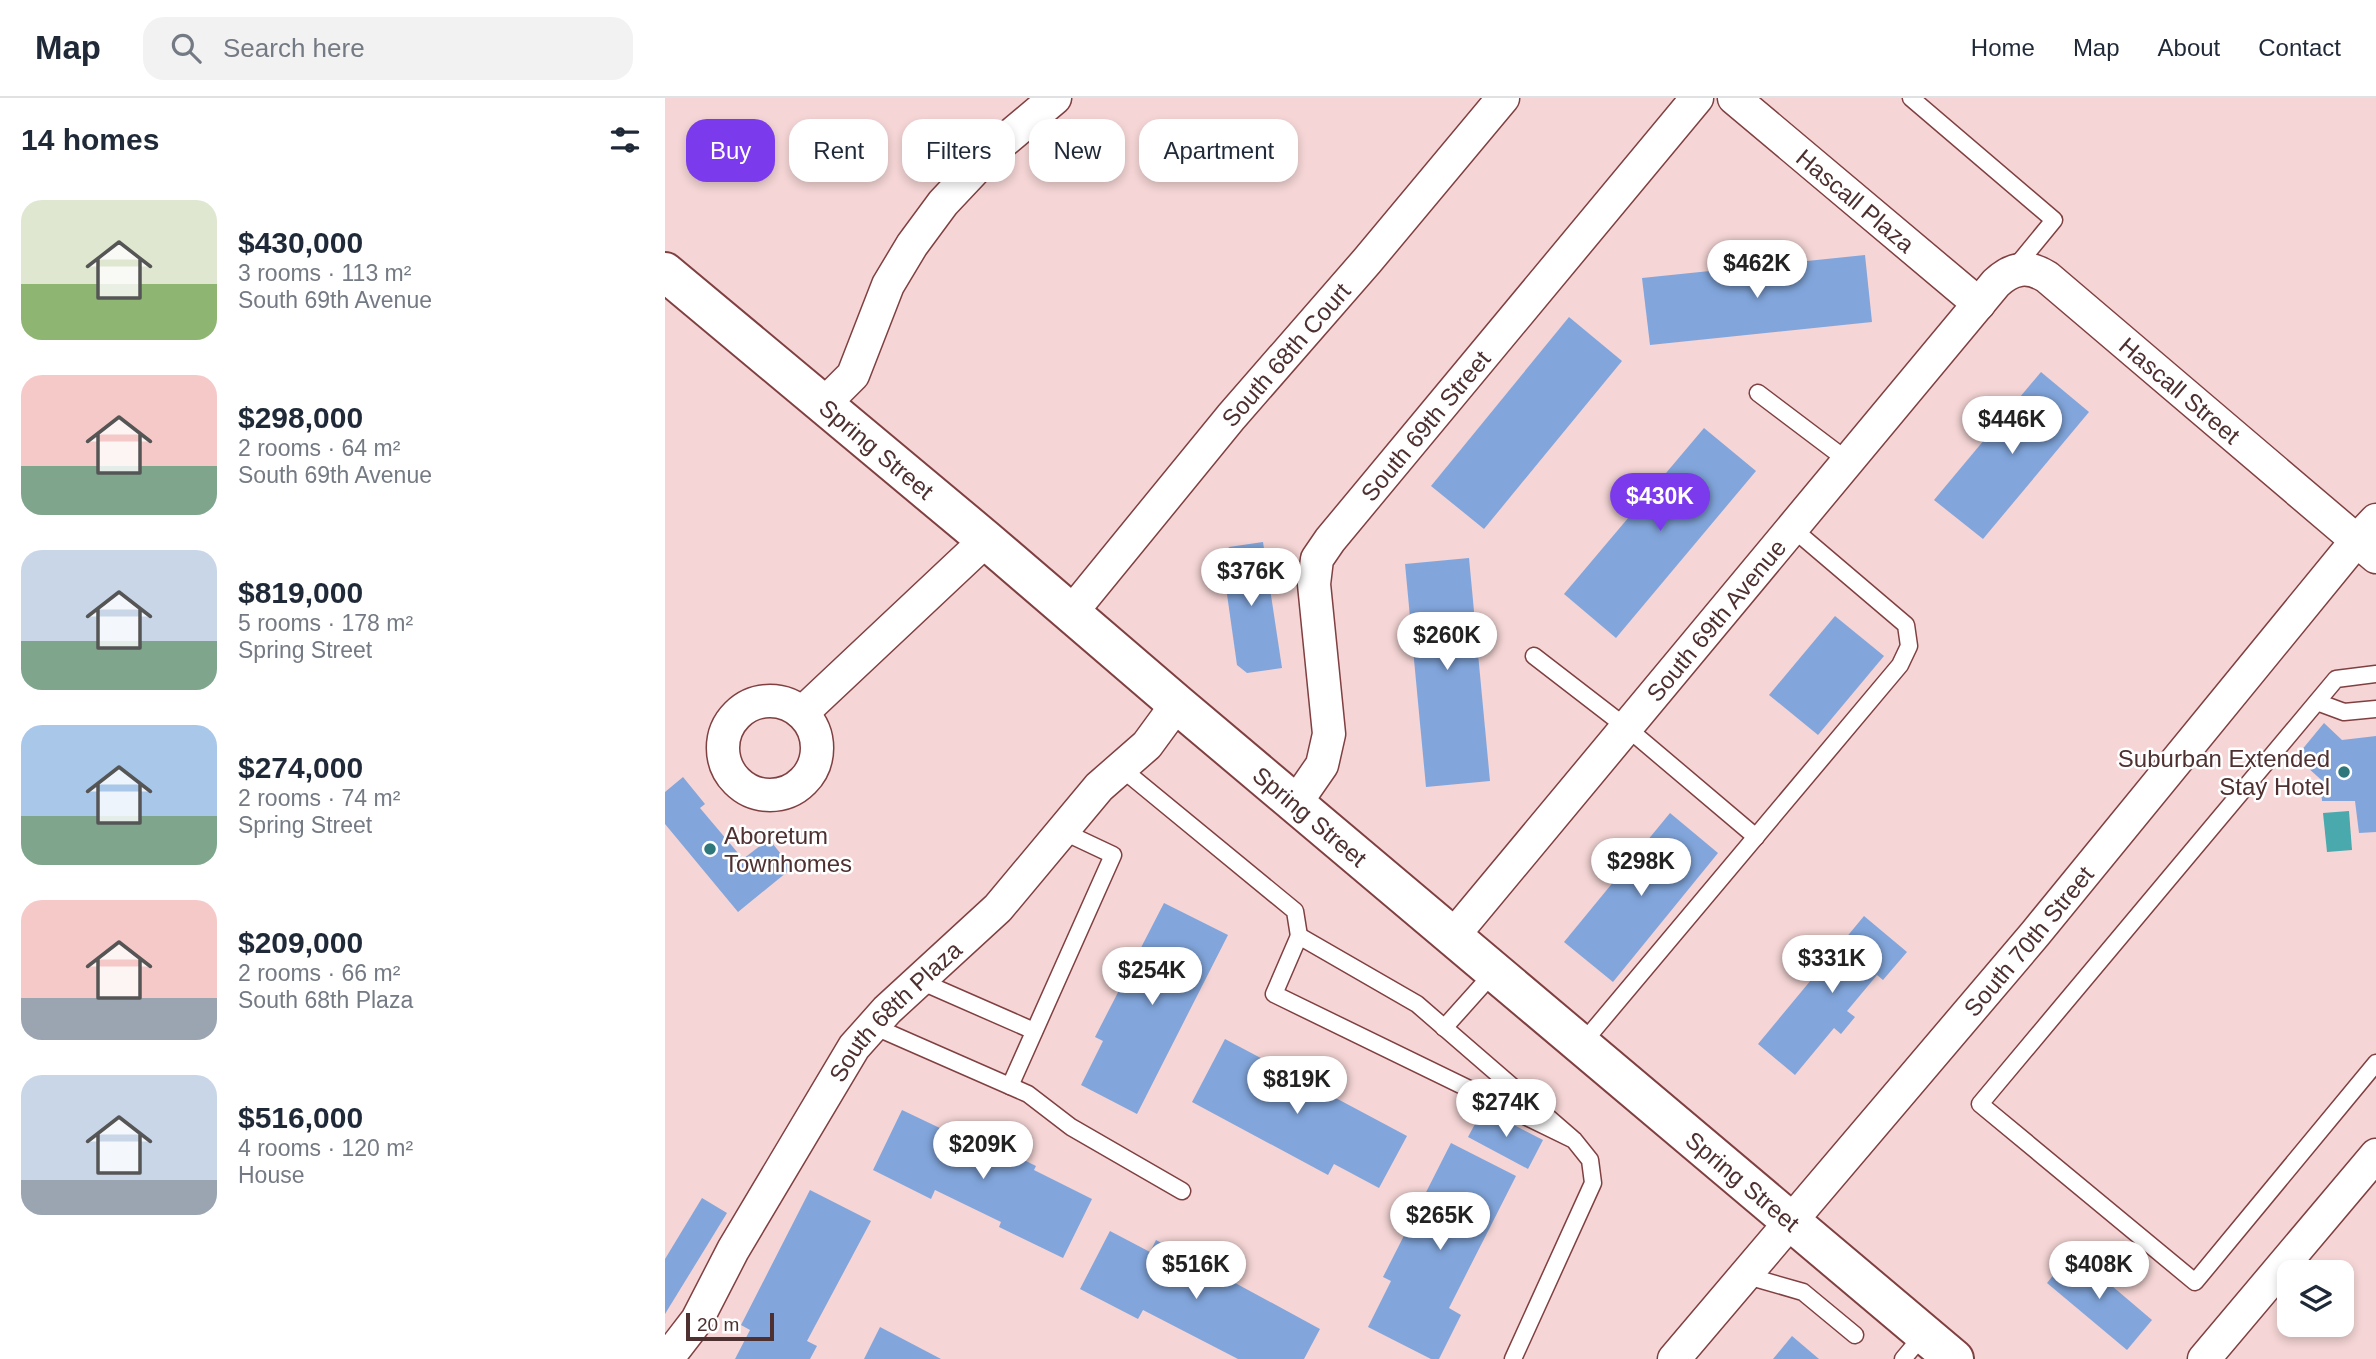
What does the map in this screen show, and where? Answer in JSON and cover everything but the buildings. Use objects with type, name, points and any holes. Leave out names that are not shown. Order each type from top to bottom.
[{"type":"street","points":[[823,405],[853,375],[888,285],[912,245],[943,203],[992,151],[1055,98]]},
{"type":"street","name":"South 68th Court","points":[[1071,613],[1231,417],[1367,261],[1503,98]]},
{"type":"street","name":"South 69th Street","points":[[1296,804],[1322,765],[1329,734],[1314,584],[1317,559],[1339,529],[1697,98]]},
{"type":"street","name":"Hascall Plaza","points":[[1734,98],[1979,304]]},
{"type":"street","points":[[1979,304],[2005,274],[2014,270]]},
{"type":"street","name":"Hascall Street","points":[[2014,270],[2036,270],[2047,277],[2369,539]]},
{"type":"street","name":"Spring Street","points":[[665,272],[986,540],[1789,1221],[1913,1346],[1954,1359]]},
{"type":"street","name":"South 69th Avenue","points":[[1453,936],[1979,304]]},
{"type":"street","name":"South 70th Street","points":[[1674,1359],[2369,539]]},
{"type":"street","points":[[802,713],[986,540]]},
{"type":"street","name":"South 68th Plaza","points":[[667,1359],[697,1321],[733,1250],[842,1064],[873,1026],[998,908],[1099,788],[1147,745],[1177,704]]},
{"type":"street","points":[[2204,1359],[2376,1155]]},
{"type":"lane","points":[[1911,98],[2054,220],[2014,270]]},
{"type":"lane","points":[[1758,393],[1847,461]]},
{"type":"lane","points":[[1581,1045],[1900,665],[1909,646],[1906,625],[1792,528]]},
{"type":"lane","points":[[1534,656],[1626,727],[1756,836]]},
{"type":"lane","points":[[2376,674],[2336,679],[1980,1104],[2195,1282],[2376,1063]]},
{"type":"lane","points":[[2317,702],[2344,712],[2376,709]]},
{"type":"lane","points":[[1121,768],[1295,911],[1299,936],[1274,994],[1574,1140]]},
{"type":"lane","points":[[1010,1086],[1113,855],[1062,831]]},
{"type":"lane","points":[[1299,936],[1416,1003],[1574,1140],[1590,1160],[1594,1183],[1513,1359]]},
{"type":"lane","points":[[1444,1028],[1495,971]]},
{"type":"lane","points":[[920,981],[1034,1031]]},
{"type":"lane","points":[[873,1026],[1028,1094],[1071,1127],[1182,1191]]},
{"type":"lane","points":[[1744,1275],[1803,1292],[1855,1335]]},
{"type":"water","points":[[2349,811],[2352,850],[2327,852],[2323,813]]},
{"type":"place","name":"Suburban Extended Stay Hotel","points":[[2344,772]]},
{"type":"place","name":"Aboretum Townhomes","points":[[710,849]]}]
